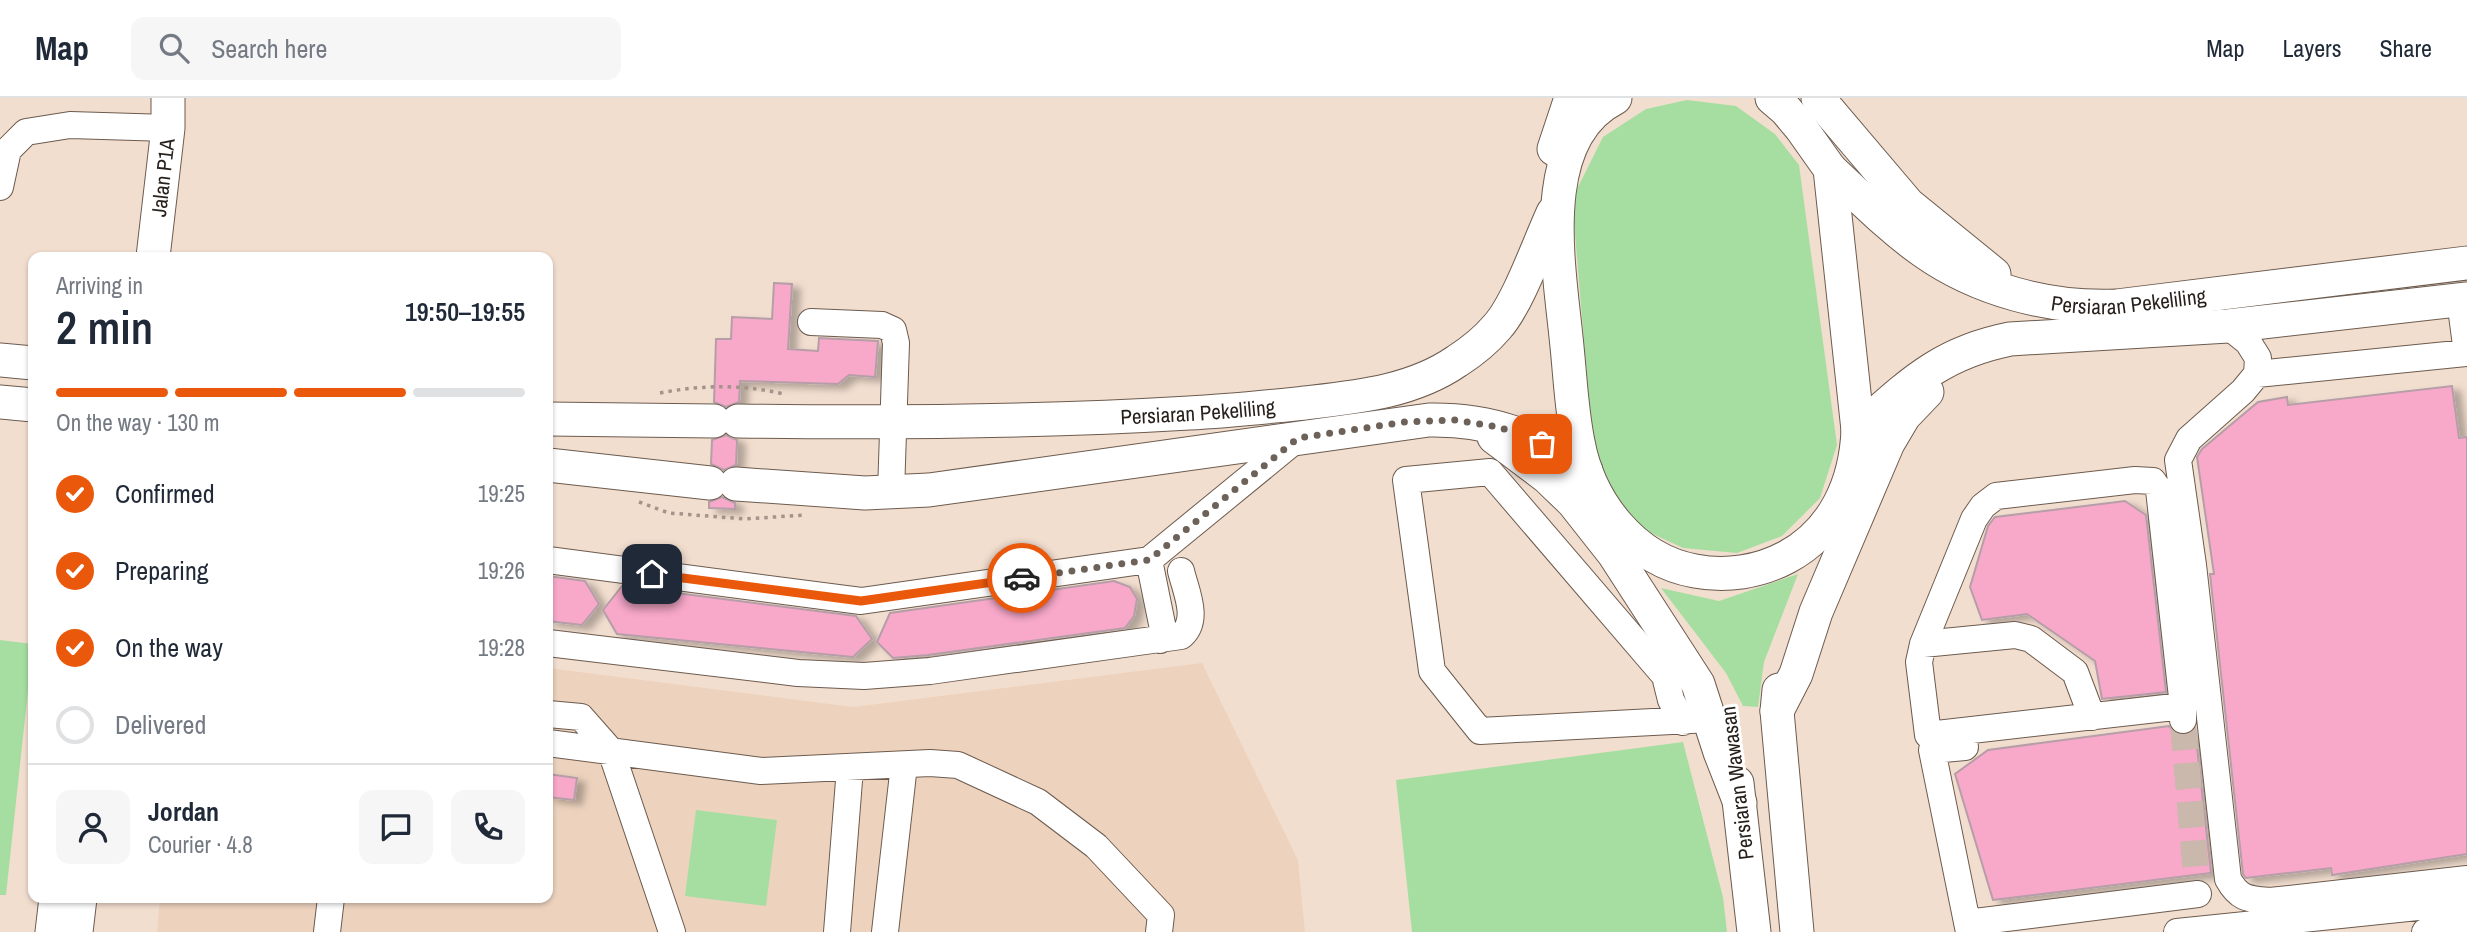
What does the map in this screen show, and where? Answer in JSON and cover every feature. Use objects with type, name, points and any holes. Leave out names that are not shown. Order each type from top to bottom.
[{"type":"main road","points":[[1584,105],[1615,98]]},
{"type":"main road","name":"Persiaran Pekeliling","points":[[1772,98],[1801,128],[1830,169],[1923,252],[1960,274],[2021,295],[2068,305],[2117,306],[2467,262]]},
{"type":"main road","points":[[1818,98],[1908,204],[2021,295]]},
{"type":"main road","points":[[1584,105],[1575,140],[1565,164],[1558,202],[1558,256],[1578,443],[1586,471],[1607,511],[1628,537],[1649,554],[1683,569],[1721,575],[1771,565],[1790,556],[1811,540],[1830,520],[1853,473],[1858,430],[1830,169]]},
{"type":"main road","points":[[1539,243],[1538,196],[1584,105]]},
{"type":"main road","name":"Jalan P1A","points":[[154,252],[168,113]]},
{"type":"main road","name":"Persiaran Pekeliling","points":[[553,419],[894,422],[1032,420],[1241,410],[1358,397],[1398,388],[1428,377],[1456,362],[1499,326],[1513,302],[1558,202]]},
{"type":"main road","name":"Persiaran Pekeliling","points":[[1858,430],[1903,389],[1954,355],[1983,344],[2063,335],[2228,326],[2464,300]]},
{"type":"main road","points":[[1777,711],[1796,674],[1816,612],[1871,478],[1903,416],[1922,395],[1944,381],[1972,370],[2030,358],[2050,348],[2063,335]]},
{"type":"main road","points":[[0,360],[28,363]]},
{"type":"main road","points":[[0,402],[28,405]]},
{"type":"main road","name":"Persiaran Pekeliling","points":[[553,466],[723,484],[821,491],[891,492],[1038,477],[1405,422],[1455,420],[1521,434],[1566,457],[1586,471]]},
{"type":"main road","points":[[1468,422],[1521,456],[1547,477],[1573,502],[1614,554],[1698,684],[1682,716],[1740,803]]},
{"type":"main road","name":"Persiaran Wawasan","points":[[1797,932],[1777,711],[1781,670],[1791,632],[1830,520]]},
{"type":"main road","name":"Persiaran Wawasan","points":[[1628,537],[1708,657],[1724,688],[1729,710],[1754,932]]},
{"type":"street","points":[[0,187],[4,149],[26,132],[168,113]]},
{"type":"street","points":[[2256,374],[2467,353],[2464,300]]},
{"type":"street","points":[[811,322],[882,325],[893,330],[896,343],[891,492]]},
{"type":"street","points":[[2228,326],[2248,342],[2258,358],[2256,374],[2243,391],[2189,439],[2178,460],[2205,645],[2228,879],[2235,892],[2250,899],[2270,901],[2467,879]]},
{"type":"street","points":[[553,562],[861,601],[1149,560],[1298,438]]},
{"type":"street","points":[[1490,472],[1665,676],[1682,716],[1480,731],[1432,671],[1406,480],[1490,472]]},
{"type":"street","points":[[2183,717],[2159,490],[2153,481],[2135,480],[1996,496],[1983,506],[1974,519],[1923,644],[1919,662],[1930,743],[1968,927],[2197,884],[2190,930],[2467,902]]},
{"type":"street","points":[[1149,560],[1163,629],[1160,640]]},
{"type":"street","points":[[553,644],[798,673],[864,676],[930,671],[1181,636],[1191,625],[1192,615],[1181,571]]},
{"type":"street","points":[[1923,644],[2015,635],[2031,639],[2075,672],[2092,716]]},
{"type":"street","points":[[553,715],[582,718],[611,751],[672,932]]},
{"type":"street","points":[[1930,743],[2092,716],[2183,717]]},
{"type":"street","points":[[1930,743],[2088,733],[2183,717]]},
{"type":"street","points":[[553,744],[761,771],[958,765],[1038,802],[1096,846],[1161,915],[1159,932]]},
{"type":"street","points":[[885,932],[904,765]]},
{"type":"street","points":[[837,932],[850,768]]},
{"type":"street","points":[[327,932],[330,903]]},
{"type":"street","points":[[2425,932],[2467,929]]},
{"type":"shaded area","points":[[1202,663],[1298,860],[1305,932],[157,932],[160,903],[553,903],[553,669],[853,707]]},
{"type":"green space","points":[[1687,100],[1736,106],[1775,134],[1799,165],[1837,445],[1820,498],[1782,536],[1737,553],[1683,548],[1638,527],[1610,493],[1594,458],[1572,199],[1603,137],[1646,109]]},
{"type":"green space","points":[[1798,574],[1764,662],[1758,707],[1743,706],[1726,673],[1661,588],[1719,601]]},
{"type":"green space","points":[[0,640],[28,643],[28,690],[6,895],[0,895]]},
{"type":"green space","points":[[1683,742],[1723,897],[1727,932],[1412,932],[1396,780]]},
{"type":"green space","points":[[696,810],[777,820],[766,906],[685,896]]},
{"type":"building","points":[[774,283],[792,284],[788,349],[818,351],[819,338],[878,341],[875,377],[849,375],[838,384],[740,381],[739,402],[726,407],[714,402],[716,339],[731,339],[732,317],[772,319]]},
{"type":"building","points":[[2452,386],[2459,438],[2467,437],[2467,854],[2332,875],[2331,868],[2246,878],[2243,874],[2210,574],[2214,574],[2197,457],[2202,449],[2258,402],[2287,397],[2288,405]]},
{"type":"building","points":[[726,435],[737,440],[736,465],[724,470],[711,464],[712,440]]},
{"type":"building","points":[[722,497],[735,503],[735,509],[709,508],[709,502]]},
{"type":"building","points":[[2125,501],[2146,515],[2166,692],[2102,699],[2095,661],[2027,614],[1982,620],[1970,587],[1988,526],[1995,517]]},
{"type":"building","points":[[553,577],[585,581],[599,604],[582,625],[553,622]]},
{"type":"building","points":[[1114,581],[1130,587],[1137,599],[1134,616],[1125,628],[893,658],[877,642],[890,613]]},
{"type":"building","points":[[622,586],[856,616],[872,639],[853,657],[617,634],[603,610]]},
{"type":"building","points":[[2169,726],[2182,736],[2195,729],[2211,873],[1993,900],[1955,774],[1988,750]]},
{"type":"building","points":[[553,775],[577,778],[574,800],[553,798]]},
{"type":"tunnel","points":[[2183,724],[2196,874]]},
{"type":"way so far","points":[[1022,578],[1149,560],[1298,438],[1405,422],[1455,420],[1499,427],[1542,444]]},
{"type":"route","points":[[652,574],[861,601],[1022,578]]}]
